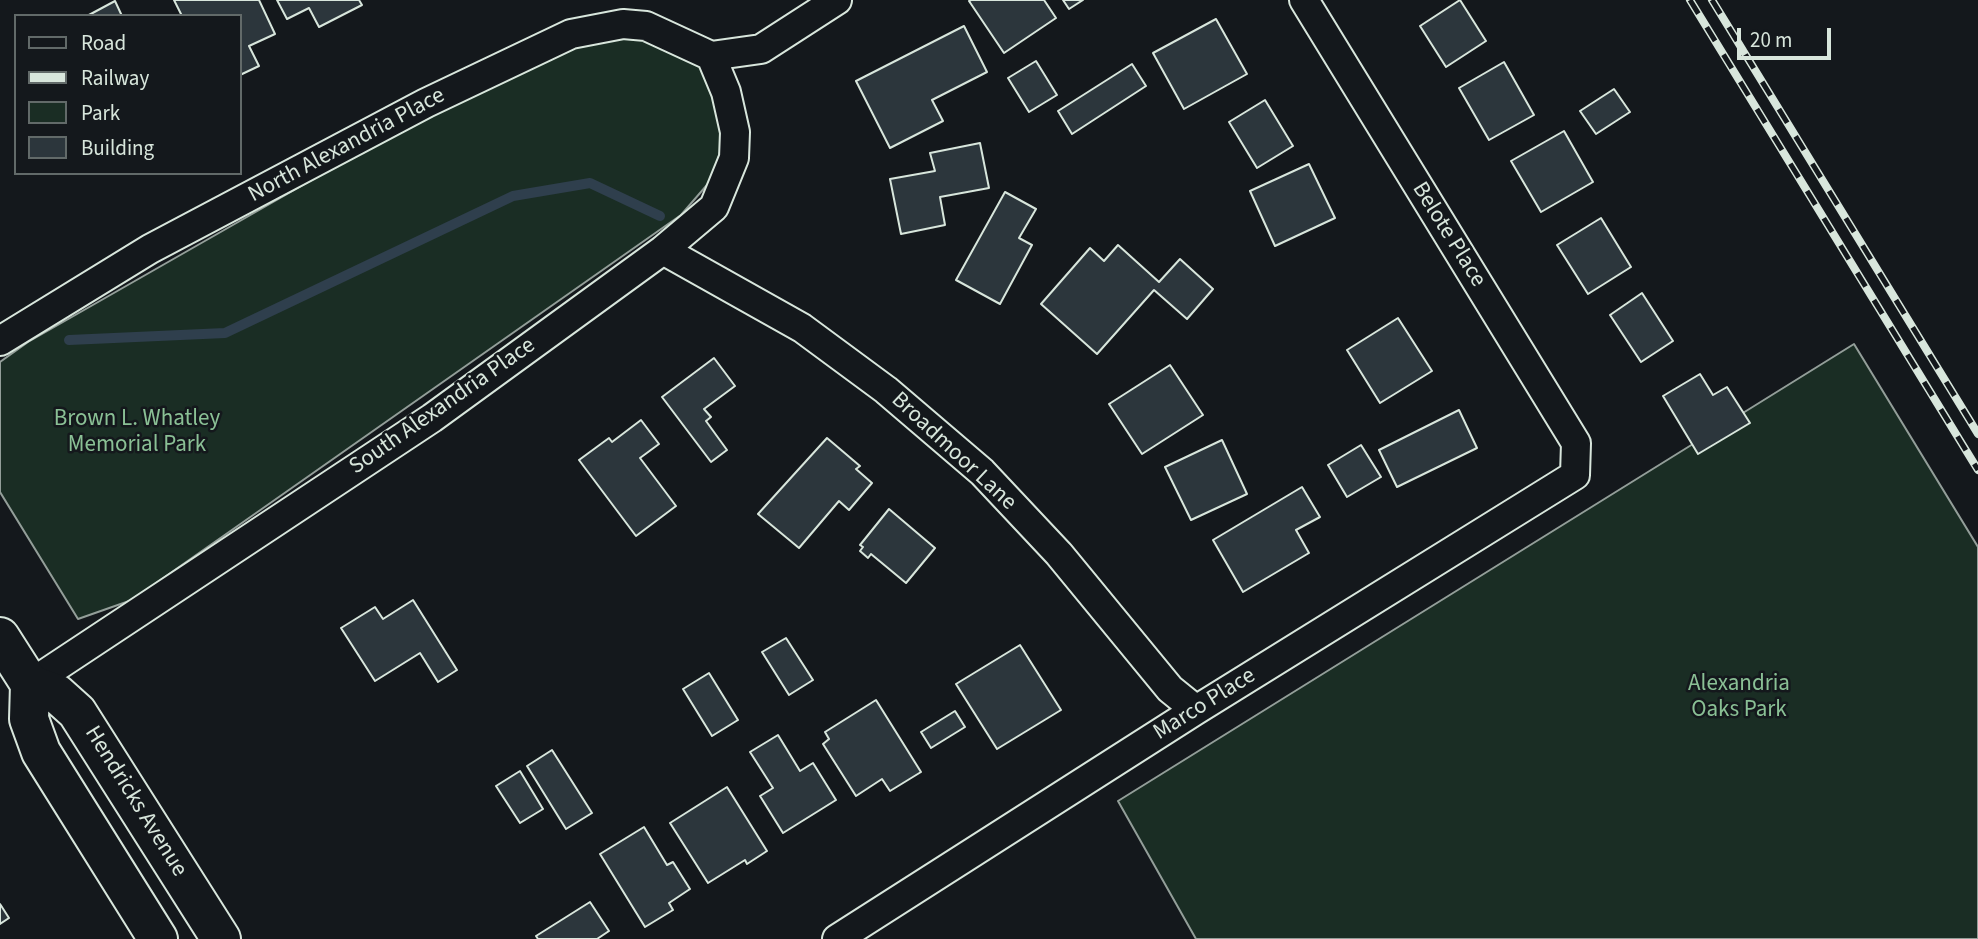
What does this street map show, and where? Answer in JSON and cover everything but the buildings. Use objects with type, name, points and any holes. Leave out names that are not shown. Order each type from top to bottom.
[{"type":"main road","points":[[0,637],[30,684],[29,719],[41,752],[158,939]]},
{"type":"main road","name":"Hendricks Avenue","points":[[30,684],[57,694],[77,712],[221,939]]},
{"type":"street","points":[[711,55],[761,49],[837,0]]},
{"type":"street","name":"Belote Place","points":[[1304,0],[1576,443],[1575,475]]},
{"type":"street","name":"North Alexandria Place","points":[[0,341],[150,249],[426,103],[570,34],[623,24],[646,26],[711,55]]},
{"type":"street","name":"South Alexandria Place","points":[[30,684],[432,418],[663,250],[714,208],[734,158],[732,111],[711,55]]},
{"type":"street","name":"Broadmoor Lane","points":[[663,250],[802,328],[886,390],[982,472],[1059,554],[1170,689],[1196,710]]},
{"type":"street","name":"Marco Place","points":[[838,939],[1196,710],[1575,475]]},
{"type":"green space","name":"Brown L. Whatley Memorial Park","points":[[642,36],[703,63],[725,133],[713,178],[681,215],[132,600],[78,619],[0,492],[0,362],[28,342],[429,113],[572,41]]},
{"type":"green space","name":"Alexandria Oaks Park","points":[[1854,344],[1978,547],[1978,939],[1196,939],[1118,801]]},
{"type":"waterway","points":[[69,340],[225,333],[513,196],[590,183],[660,216]]},
{"type":"railway","points":[[1690,0],[1978,470]]},
{"type":"railway","points":[[1712,0],[1978,434]]}]
